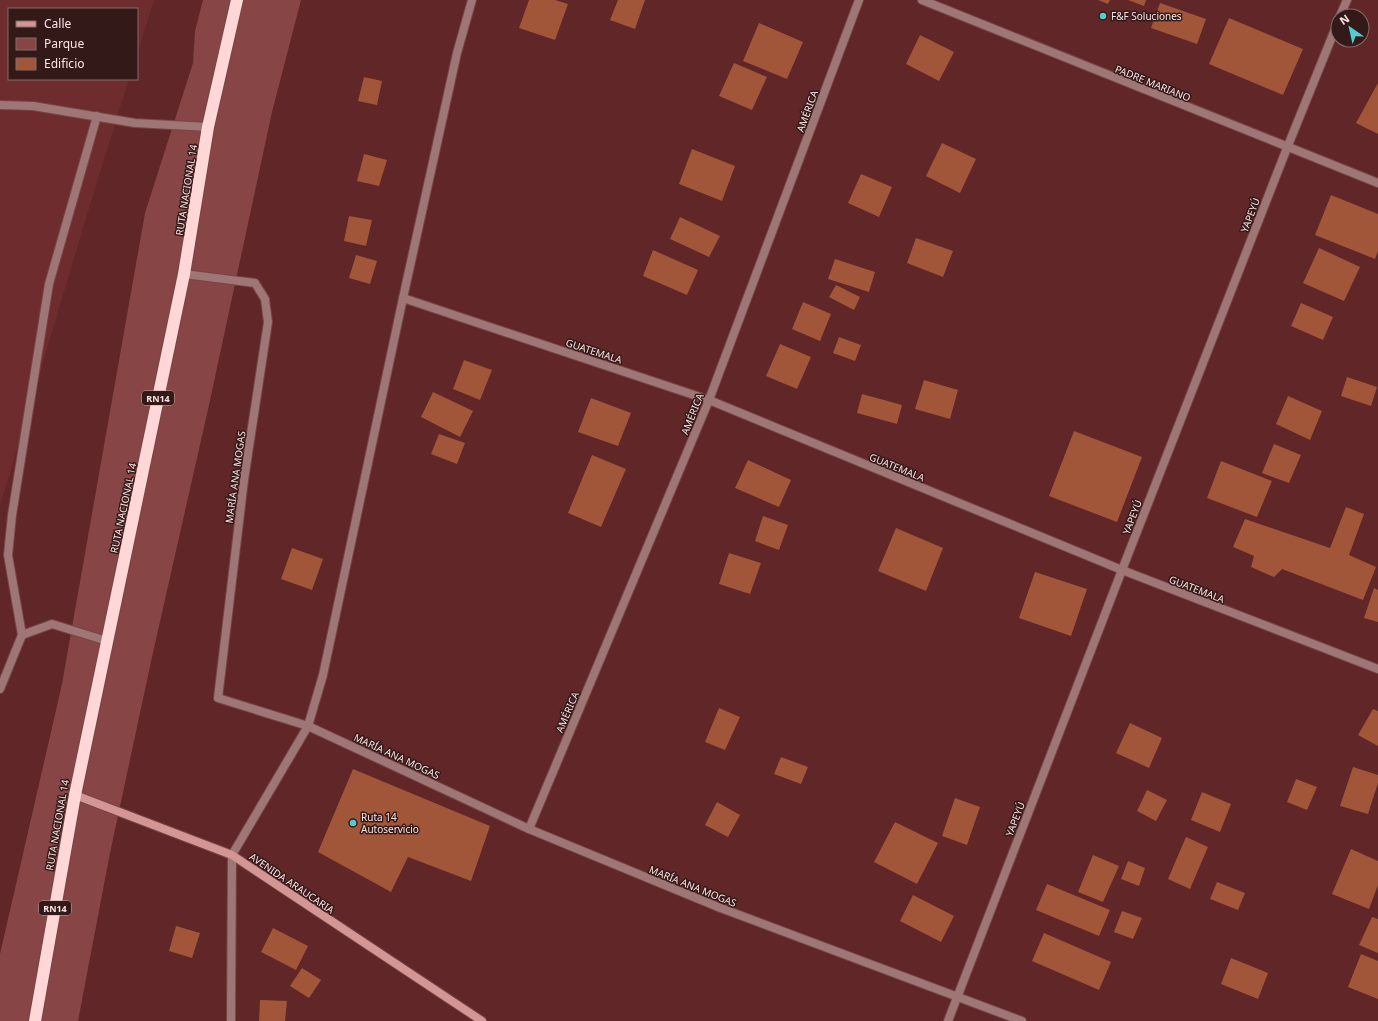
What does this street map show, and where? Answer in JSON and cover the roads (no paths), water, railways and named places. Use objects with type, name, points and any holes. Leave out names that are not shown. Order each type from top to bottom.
[{"type":"highway","name":"RUTA NACIONAL 14","points":[[35,1021],[74,795],[184,274],[208,127],[238,0]]},
{"type":"main road","name":"AVENIDA ARAUCARIA","points":[[74,795],[232,855],[482,1021]]},
{"type":"street","points":[[231,1021],[232,855],[308,726],[323,675],[457,53],[472,0]]},
{"type":"street","name":"AMÉRICA","points":[[529,829],[709,400],[859,0]]},
{"type":"street","name":"PADRE MARIANO","points":[[922,0],[1287,148],[1378,183]]},
{"type":"street","name":"YAPEYÚ","points":[[948,1021],[1122,570],[1330,42]]},
{"type":"street","points":[[0,105],[33,106],[135,123],[208,127]]},
{"type":"street","points":[[0,689],[22,635],[8,555],[12,515],[49,284],[97,116]]},
{"type":"street","name":"MARÍA ANA MOGAS","points":[[184,274],[255,283],[265,299],[268,322],[244,480],[218,698],[308,726],[529,829],[718,907],[1022,1021]]},
{"type":"street","name":"GUATEMALA","points":[[403,298],[709,400],[1122,570],[1378,670]]},
{"type":"street","points":[[22,635],[52,624],[107,641]]},
{"type":"place","name":"F&F Soluciones","points":[[1103,16]]},
{"type":"place","name":"Ruta 14 Autoservicio","points":[[353,823]]}]
